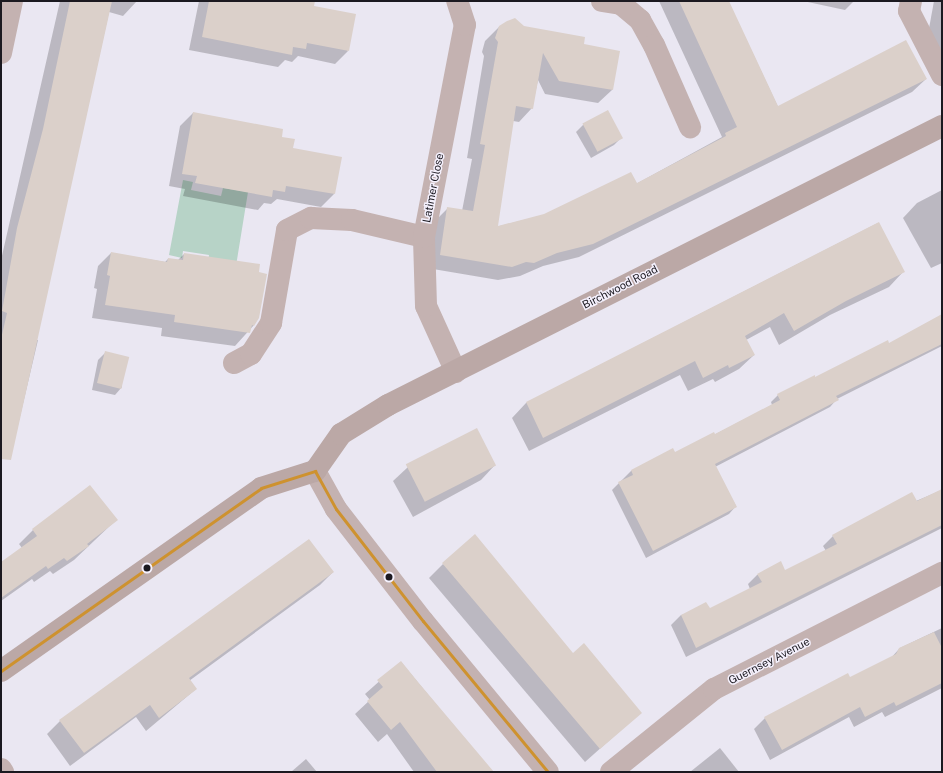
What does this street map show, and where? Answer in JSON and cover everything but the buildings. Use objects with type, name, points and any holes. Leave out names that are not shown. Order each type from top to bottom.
[{"type":"street","points":[[1,53],[12,1]]},
{"type":"street","name":"Latimer Close","points":[[456,372],[426,306],[424,237],[465,25],[457,1]]},
{"type":"street","points":[[602,1],[621,4],[640,20],[654,45],[690,127]]},
{"type":"street","points":[[911,1],[909,11],[942,75]]},
{"type":"street","name":"Birchwood Road","points":[[315,471],[341,434],[388,405],[456,372],[750,221],[942,126]]},
{"type":"street","points":[[234,363],[251,354],[271,323],[287,230],[311,218],[352,220],[424,237]]},
{"type":"street","points":[[1,671],[261,488],[315,471],[336,509],[423,621],[548,772]]},
{"type":"street","name":"Guernsey Avenue","points":[[611,772],[714,689],[942,573]]},
{"type":"green space","points":[[183,180],[193,182],[191,190],[221,196],[223,188],[248,192],[236,266],[208,262],[209,255],[183,251],[182,258],[169,255]]},
{"type":"transit line","points":[[315,471],[336,509],[423,621],[548,772]]},
{"type":"transit line","points":[[1,671],[261,488],[315,471]]}]
